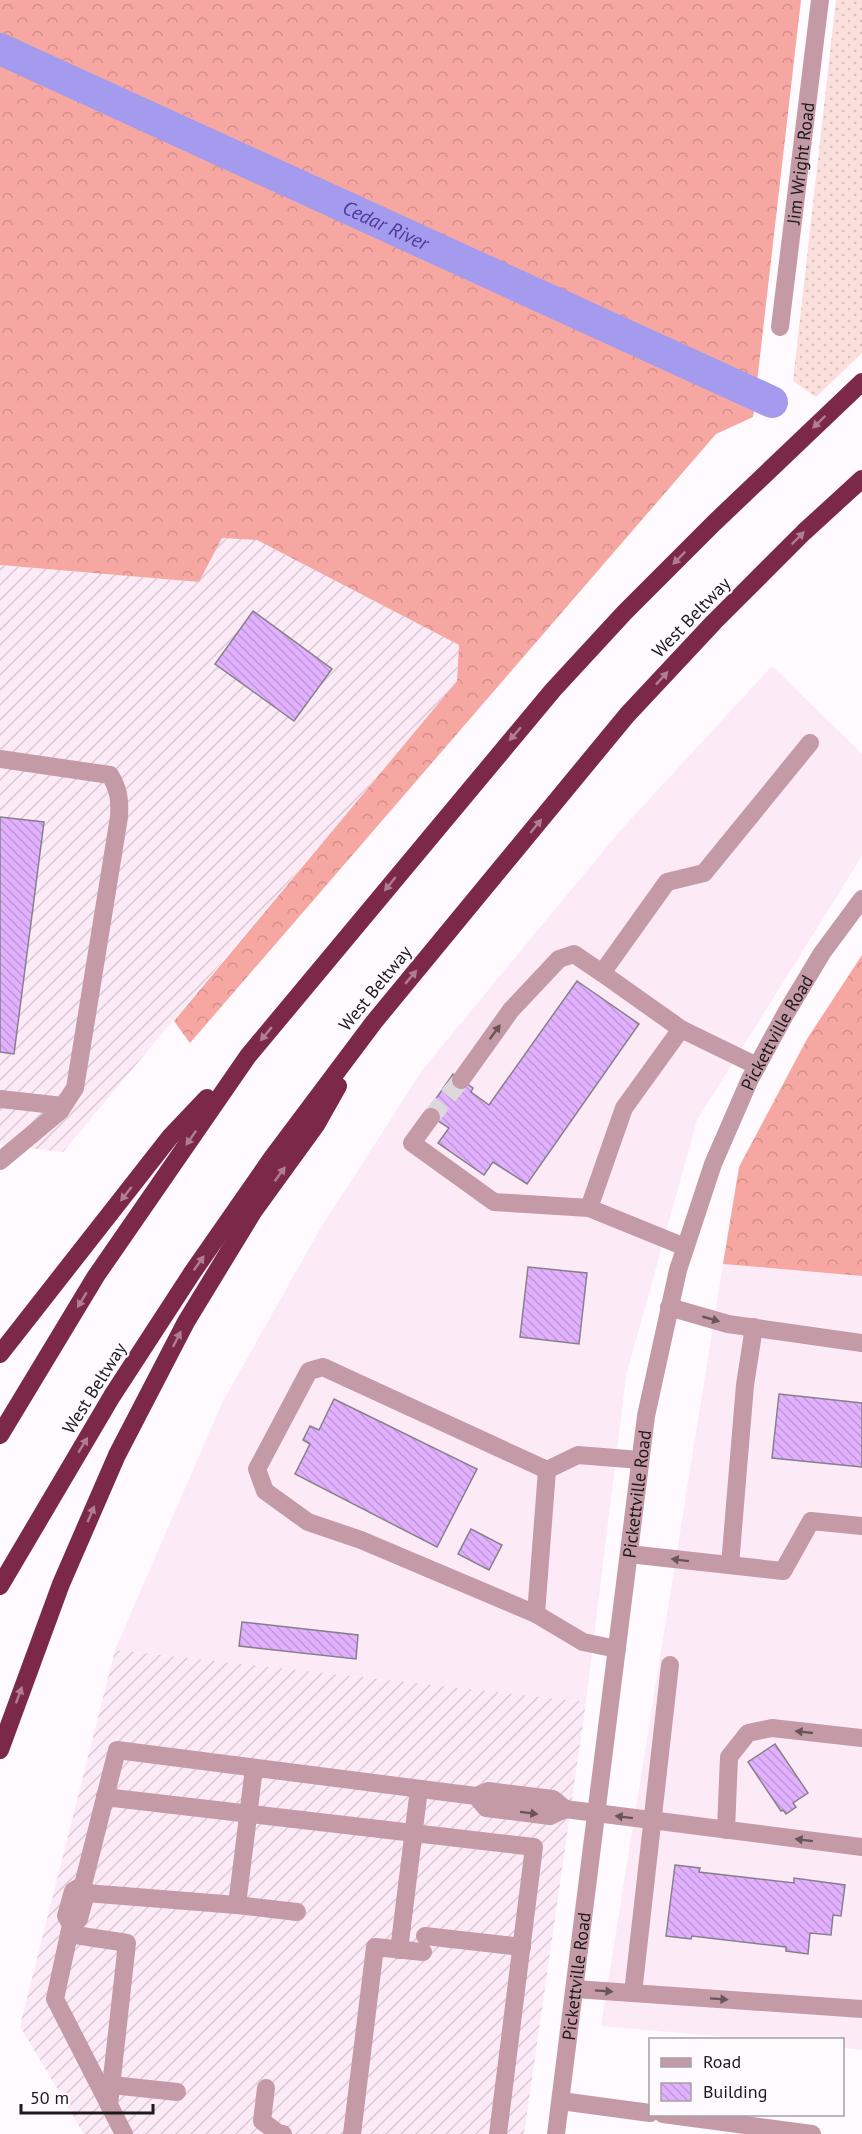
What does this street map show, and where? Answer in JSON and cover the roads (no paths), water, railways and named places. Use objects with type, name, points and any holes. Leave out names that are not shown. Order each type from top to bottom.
[{"type":"highway","points":[[0,1354],[170,1137],[248,1056],[553,690],[706,531],[862,382]]},
{"type":"highway","name":"West Beltway","points":[[0,1586],[112,1396],[192,1273],[272,1158],[374,1022],[627,715],[804,532],[862,479]]},
{"type":"highway","points":[[0,1750],[61,1584],[117,1455],[186,1322],[253,1212],[316,1125],[374,1022]]},
{"type":"highway","points":[[0,1435],[96,1276],[248,1056]]},
{"type":"street","name":"Jim Wright Road","points":[[780,327],[820,0]]},
{"type":"street","points":[[603,974],[667,882],[704,873],[810,743]]},
{"type":"street","points":[[0,759],[110,775],[117,787],[120,799],[85,1037],[75,1088],[60,1111],[0,1161]]},
{"type":"street","name":"Pickettville Road","points":[[556,2134],[576,1989],[646,1416],[669,1307],[684,1247],[713,1164],[757,1066],[822,953],[862,899]]},
{"type":"street","points":[[461,1080],[511,1010],[559,959],[574,954],[681,1029],[757,1066]]},
{"type":"street","points":[[589,1208],[624,1108],[681,1029]]},
{"type":"street","points":[[0,1099],[63,1106]]},
{"type":"street","points":[[431,1117],[412,1143],[494,1202],[589,1208],[684,1247]]},
{"type":"street","points":[[669,1307],[728,1324],[862,1343]]},
{"type":"street","points":[[730,1565],[745,1384],[754,1327]]},
{"type":"street","points":[[547,1470],[323,1367],[309,1371],[257,1469],[265,1491],[308,1522],[361,1540],[536,1614],[584,1642],[617,1649]]},
{"type":"street","points":[[547,1470],[578,1455],[640,1460]]},
{"type":"street","points":[[536,1614],[547,1470]]},
{"type":"street","points":[[629,1554],[783,1571],[811,1521],[862,1527]]},
{"type":"street","points":[[633,1993],[670,1665]]},
{"type":"street","points":[[726,1830],[729,1757],[748,1733],[772,1728],[862,1738]]},
{"type":"street","points":[[84,1889],[117,1750],[476,1796],[486,1808],[550,1816],[564,1809],[862,1847]]},
{"type":"street","points":[[237,1905],[254,1768]]},
{"type":"street","points":[[399,1950],[419,1789]]},
{"type":"street","points":[[105,1797],[534,1847],[498,2134]]},
{"type":"street","points":[[124,2134],[55,1999],[70,1929],[66,1916],[74,1891],[84,1889],[297,1912]]},
{"type":"street","points":[[70,1929],[127,1943],[109,2105]]},
{"type":"street","points":[[352,2134],[375,1947],[399,1950],[424,1944],[522,1947]]},
{"type":"street","points":[[576,1989],[862,2009]]},
{"type":"street","points":[[112,2085],[177,2092]]},
{"type":"street","points":[[266,2088],[262,2121],[283,2134]]},
{"type":"street","points":[[561,2101],[649,2113]]},
{"type":"street","points":[[671,2122],[812,2134]]},
{"type":"waterway","name":"Cedar River","points":[[0,49],[772,402]]},
{"type":"tunnel","points":[[431,1117],[461,1080]]}]
